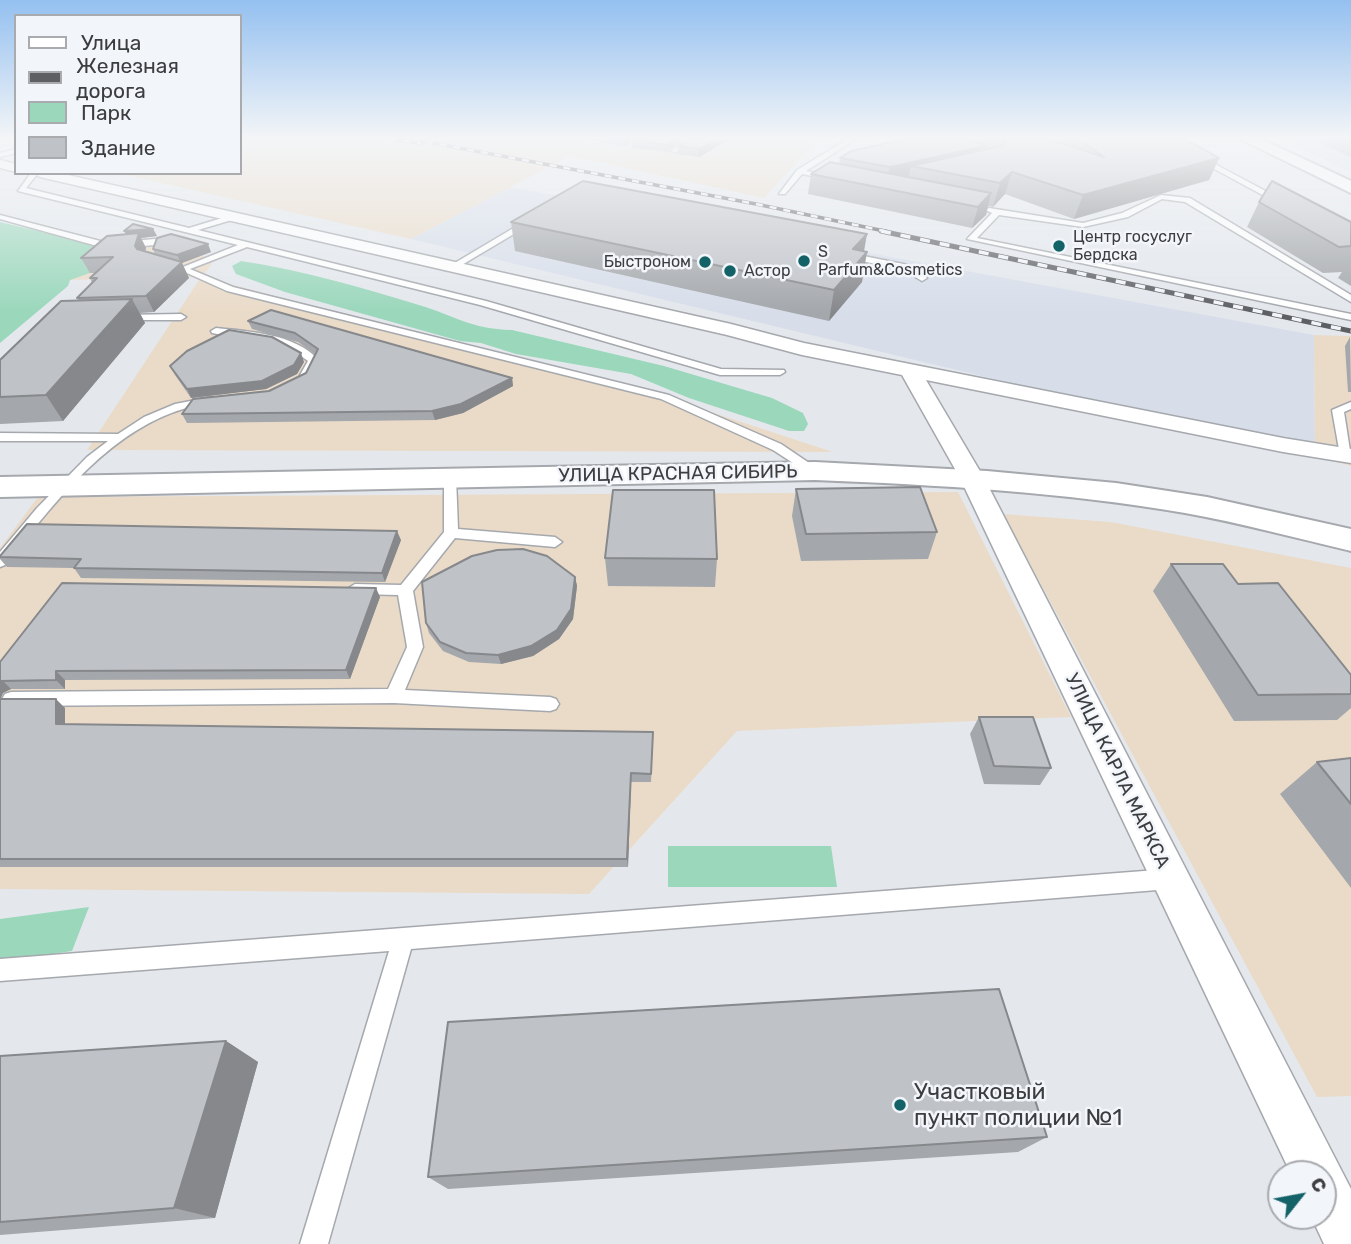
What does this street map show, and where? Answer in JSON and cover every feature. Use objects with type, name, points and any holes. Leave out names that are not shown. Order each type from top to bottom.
[{"type":"main road","name":"УЛИЦА КРАСНАЯ СИБИРЬ","points":[[0,487],[815,471],[972,478],[1161,499],[1351,540]]},
{"type":"street","points":[[145,197],[802,349],[1348,455]]},
{"type":"street","name":"УЛИЦА КАРЛА МАРКСА","points":[[910,371],[972,478],[1310,1160]]},
{"type":"street","points":[[1337,1216],[1351,1244]]},
{"type":"lane","points":[[54,197],[482,303],[720,372],[780,372]]},
{"type":"lane","points":[[985,209],[1083,225],[1125,215],[1161,197]]},
{"type":"lane","points":[[1161,197],[1187,200],[1351,299]]},
{"type":"lane","points":[[1273,197],[1288,205]]},
{"type":"lane","points":[[997,212],[971,239],[1351,317]]},
{"type":"lane","points":[[0,216],[108,246],[160,241],[232,217]]},
{"type":"lane","points":[[452,267],[535,219]]},
{"type":"lane","points":[[246,245],[176,267],[230,289],[665,397],[777,447],[815,471]]},
{"type":"lane","points":[[839,254],[905,267],[922,278]]},
{"type":"lane","points":[[111,318],[181,317]]},
{"type":"lane","points":[[216,331],[270,337],[300,348],[314,360],[303,378],[292,383]]},
{"type":"lane","points":[[0,562],[41,510],[117,437],[160,413],[200,401],[228,398]]},
{"type":"lane","points":[[1348,455],[1338,410],[1351,405]]},
{"type":"lane","points":[[0,437],[117,437]]},
{"type":"lane","points":[[394,696],[415,647],[405,590],[451,533],[450,477]]},
{"type":"lane","points":[[451,533],[555,541]]},
{"type":"lane","points":[[336,589],[405,590]]},
{"type":"lane","points":[[11,699],[394,696],[550,704]]},
{"type":"lane","points":[[0,970],[1170,879]]},
{"type":"lane","points":[[314,1244],[403,939]]},
{"type":"shaded area","points":[[224,197],[491,197],[411,239]]},
{"type":"shaded area","points":[[492,197],[566,197],[1314,335],[1315,456],[411,239]]},
{"type":"shaded area","points":[[155,242],[210,258],[212,264],[202,277],[665,397],[833,452],[87,450],[201,277],[70,280],[101,250]]},
{"type":"shaded area","points":[[1314,335],[1351,336],[1351,466],[1315,456]]},
{"type":"shaded area","points":[[958,492],[1071,717],[737,731],[589,894],[0,889],[0,548],[38,497]]},
{"type":"shaded area","points":[[1003,514],[1111,522],[1351,568],[1351,1096],[1317,1097]]},
{"type":"green space","points":[[0,222],[80,241],[107,244],[90,273],[70,280],[68,286],[0,343]]},
{"type":"green space","points":[[241,261],[287,269],[353,286],[419,305],[474,325],[512,330],[664,366],[772,398],[803,413],[808,424],[804,431],[789,431],[689,398],[631,374],[516,354],[481,343],[460,341],[285,292],[236,274],[232,266]]},
{"type":"green space","points":[[668,846],[831,846],[837,887],[668,887]]},
{"type":"green space","points":[[89,907],[72,951],[0,962],[0,919]]},
{"type":"building","points":[[555,197],[669,197],[867,234],[853,249],[867,252],[834,290],[511,222]]},
{"type":"building","points":[[928,197],[987,197],[978,207]]},
{"type":"building","points":[[1262,197],[1303,197],[1351,222],[1351,246],[1339,247],[1259,202]]},
{"type":"building","points":[[133,224],[153,229],[124,231]]},
{"type":"building","points":[[139,233],[135,246],[137,249],[182,262],[146,296],[77,298],[97,278],[90,278],[113,257],[81,258],[107,236]]},
{"type":"building","points":[[171,234],[208,244],[177,255],[153,249],[157,238]]},
{"type":"building","points":[[132,299],[46,395],[0,397],[0,360],[61,301]]},
{"type":"building","points":[[271,310],[512,378],[461,404],[432,411],[182,414],[193,399],[269,391],[306,373],[318,349],[295,333],[248,321]]},
{"type":"building","points":[[229,330],[272,337],[301,353],[294,365],[262,381],[187,389],[170,366],[187,351]]},
{"type":"building","points":[[920,487],[937,532],[806,534],[796,489]]},
{"type":"building","points":[[613,490],[714,490],[717,559],[605,558]]},
{"type":"building","points":[[27,524],[397,531],[382,573],[74,568],[81,559],[0,557]]},
{"type":"building","points":[[523,549],[547,556],[575,577],[571,609],[557,630],[531,646],[498,655],[466,653],[440,642],[426,623],[422,582],[472,556],[497,550]]},
{"type":"building","points":[[1171,564],[1223,564],[1238,584],[1278,583],[1351,675],[1351,694],[1258,695]]},
{"type":"building","points":[[62,583],[376,588],[346,670],[56,671],[56,680],[0,681],[0,662]]},
{"type":"building","points":[[0,699],[56,699],[56,724],[653,732],[651,774],[631,773],[627,859],[0,859]]},
{"type":"building","points":[[979,717],[1033,717],[1051,768],[994,766]]},
{"type":"building","points":[[1351,758],[1351,804],[1317,762]]},
{"type":"building","points":[[999,989],[1047,1137],[428,1177],[448,1022]]},
{"type":"building","points":[[226,1041],[174,1208],[0,1222],[0,1056]]},
{"type":"railway","points":[[719,197],[889,232]]},
{"type":"railway","points":[[881,231],[1351,331]]},
{"type":"place","name":"Центр госуслуг Бердска","points":[[1059,246]]},
{"type":"place","name":"S Parfum&Cosmetics","points":[[804,261]]},
{"type":"place","name":"Быстроном","points":[[705,262]]},
{"type":"place","name":"Астор","points":[[730,271]]},
{"type":"place","name":"Участковый пункт полиции №1","points":[[900,1105]]}]
